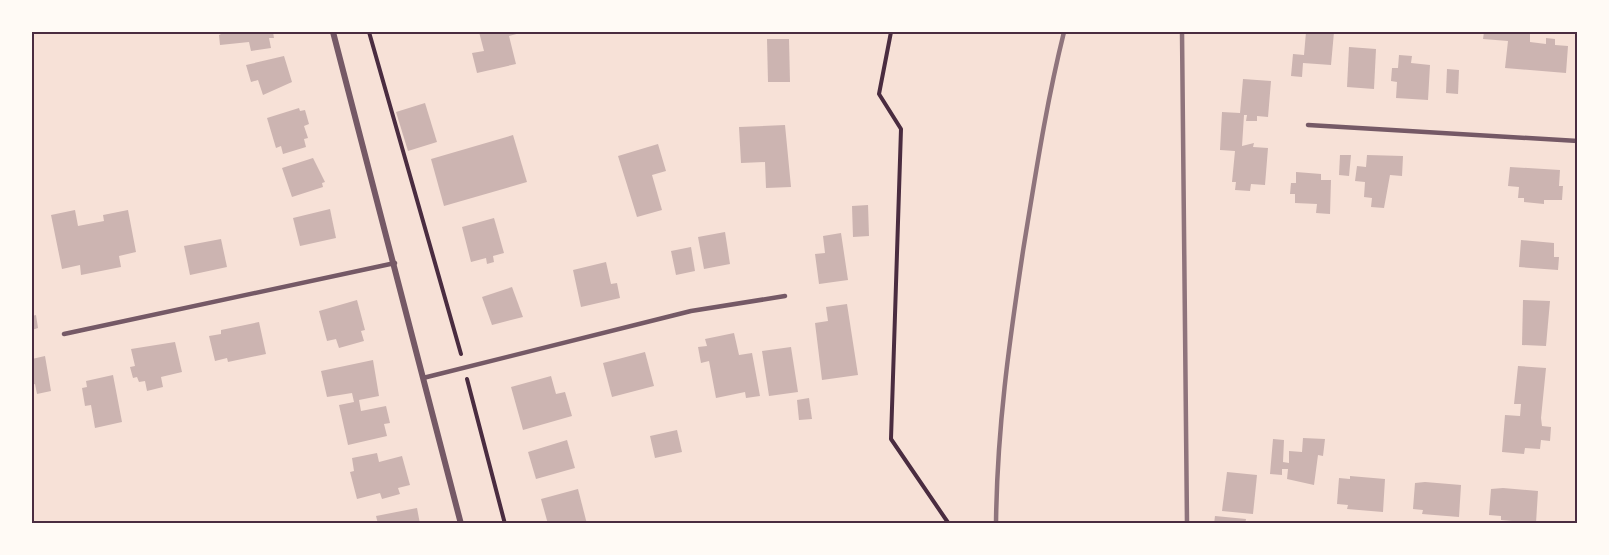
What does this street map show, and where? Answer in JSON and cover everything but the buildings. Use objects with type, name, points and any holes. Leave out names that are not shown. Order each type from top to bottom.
[{"type":"street","points":[[333,32],[395,263],[461,524]]},
{"type":"lane","points":[[1308,124],[1578,141]]},
{"type":"lane","points":[[64,333],[395,263]]},
{"type":"lane","points":[[423,378],[691,311],[785,296]]},
{"type":"path","points":[[369,32],[465,369],[505,524]]},
{"type":"path","points":[[891,32],[879,94],[901,129],[891,439],[949,524]]},
{"type":"railway","points":[[996,524],[1001,420],[1013,320],[1041,141],[1064,32]]},
{"type":"railway","points":[[1182,32],[1187,524]]}]
